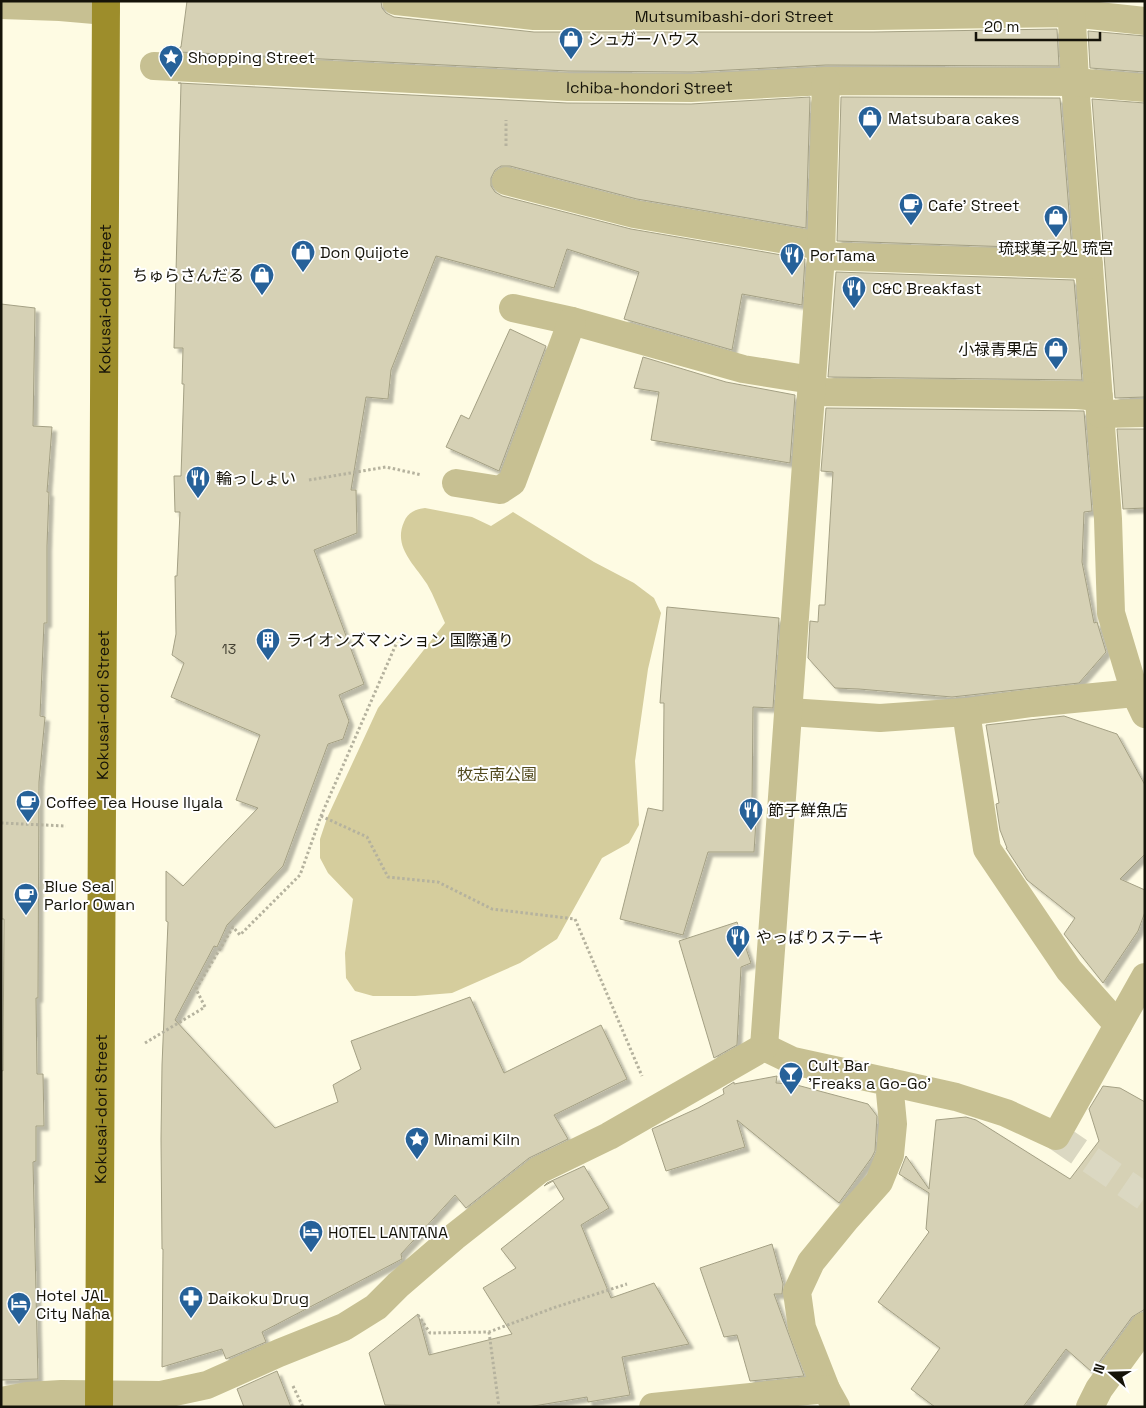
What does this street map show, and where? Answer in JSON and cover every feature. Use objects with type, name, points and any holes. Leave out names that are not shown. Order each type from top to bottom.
[{"type":"main road","name":"Kokusai-dori Street","points":[[99,1401],[106,6]]},
{"type":"street","name":"Mutsumibashi-dori Street","points":[[396,1],[492,6],[534,16],[605,17],[874,16],[1071,7],[1145,21]]},
{"type":"street","points":[[1,5],[106,6]]},
{"type":"street","points":[[789,712],[880,718],[966,712],[1032,703],[1140,704],[1111,612],[1108,519],[1071,7]]},
{"type":"street","name":"Ichiba-hondori Street","points":[[154,66],[568,87],[691,88],[826,81],[1075,82],[1145,88]]},
{"type":"street","points":[[764,1047],[821,251],[826,81]]},
{"type":"street","points":[[506,181],[634,214],[821,251],[1089,265]]},
{"type":"street","points":[[513,308],[572,321],[743,369],[812,386],[1077,395],[1100,405],[1145,413]]},
{"type":"street","points":[[456,483],[500,490],[512,482],[572,321]]},
{"type":"street","points":[[966,712],[987,849],[1070,970],[1118,1025]]},
{"type":"street","points":[[764,1047],[793,1061],[956,1097],[1006,1113],[1056,1136],[1145,977]]},
{"type":"street","points":[[1,1401],[27,1396],[60,1394],[99,1401],[161,1395],[207,1385],[344,1327],[376,1308],[398,1285],[454,1237],[539,1170],[609,1136],[764,1047]]},
{"type":"street","points":[[653,1407],[831,1398],[802,1328],[797,1292],[811,1262],[879,1182],[890,1155],[893,1124],[889,1082]]},
{"type":"street","points":[[1090,1407],[1099,1389],[1145,1326]]},
{"type":"path","points":[[506,181],[507,84]]},
{"type":"path","points":[[310,480],[386,467],[456,483]]},
{"type":"path","points":[[145,1043],[204,1006],[196,989],[233,927],[240,935],[300,875],[320,816],[397,642]]},
{"type":"path","points":[[320,816],[367,837],[388,877],[438,882],[492,909],[575,919],[656,1108]]},
{"type":"path","points":[[1,823],[69,826]]},
{"type":"path","points":[[398,1285],[430,1332],[489,1332],[553,1308],[627,1284]]},
{"type":"path","points":[[489,1332],[499,1407]]},
{"type":"green space","name":"牧志南公園","points":[[425,508],[472,517],[491,526],[513,512],[594,562],[634,583],[654,598],[661,613],[648,669],[635,761],[639,825],[629,843],[602,858],[557,939],[520,963],[452,993],[415,996],[373,996],[355,991],[346,978],[345,953],[353,899],[328,873],[320,858],[320,839],[327,818],[378,708],[445,623],[427,584],[406,555],[401,539],[404,522],[410,513]]},
{"type":"building","points":[[187,1],[381,1],[382,8],[386,13],[394,17],[534,32],[874,32],[1057,29],[1059,66],[826,65],[691,72],[568,71],[179,52]]},
{"type":"building","points":[[1088,31],[1145,36],[1145,72],[1090,68]]},
{"type":"building","points":[[181,83],[567,103],[691,104],[810,97],[806,228],[637,199],[510,166],[501,166],[495,170],[491,178],[491,186],[495,192],[502,196],[631,229],[805,259],[802,305],[742,294],[732,350],[624,319],[639,272],[567,249],[554,288],[436,256],[391,370],[388,399],[366,397],[351,490],[356,490],[357,533],[314,550],[364,684],[339,695],[349,721],[343,739],[328,744],[283,866],[227,925],[217,947],[214,946],[175,1020],[275,1128],[338,1102],[333,1085],[361,1069],[351,1041],[470,997],[504,1073],[601,1025],[627,1079],[554,1115],[568,1139],[529,1158],[466,1208],[455,1195],[401,1254],[402,1259],[262,1332],[266,1342],[226,1359],[222,1349],[162,1367],[163,1249],[161,1139],[168,922],[166,921],[166,871],[183,886],[258,808],[236,800],[260,735],[171,697],[184,663],[172,655],[176,634],[175,576],[177,576],[180,512],[175,512],[174,476],[181,476],[184,384],[182,384],[183,348],[174,348]]},
{"type":"building","points":[[841,97],[1060,98],[1072,249],[837,241]]},
{"type":"building","points":[[1092,99],[1145,103],[1145,397],[1115,398]]},
{"type":"building","points":[[836,272],[1074,280],[1082,380],[828,377]]},
{"type":"building","points":[[1,304],[35,308],[33,426],[52,427],[47,492],[49,492],[47,623],[44,623],[40,716],[45,717],[39,782],[38,998],[36,998],[37,1074],[43,1074],[44,1126],[36,1126],[36,1161],[33,1162],[38,1379],[1,1380],[1,1070],[3,1071],[4,919],[1,919]]},
{"type":"building","points":[[510,329],[546,346],[499,471],[446,447],[461,415],[469,419]]},
{"type":"building","points":[[643,357],[726,382],[795,395],[790,463],[651,440],[659,392],[634,388]]},
{"type":"building","points":[[826,408],[1084,411],[1092,511],[1084,512],[1082,562],[1094,623],[1097,622],[1106,652],[1079,683],[952,697],[835,688],[808,658],[810,621],[818,622],[819,605],[825,605],[833,472],[821,471]]},
{"type":"building","points":[[1117,429],[1145,429],[1145,508],[1123,509]]},
{"type":"building","points":[[667,607],[779,618],[773,708],[753,707],[752,805],[757,805],[754,852],[708,852],[683,935],[620,919],[648,808],[663,811],[664,703],[660,703]]},
{"type":"building","points":[[1064,716],[1117,734],[1145,785],[1145,854],[1120,879],[1145,890],[1145,912],[1138,931],[1103,983],[1064,934],[1075,918],[1027,880],[1006,848],[1000,830],[996,804],[999,803],[986,725]]},
{"type":"building","points":[[737,922],[751,963],[741,967],[737,1045],[714,1058],[679,941]]},
{"type":"building","points":[[777,1076],[776,1083],[793,1084],[868,1104],[877,1116],[875,1151],[839,1203],[737,1120],[745,1147],[666,1171],[652,1129],[724,1094],[723,1089],[734,1082],[734,1084]]},
{"type":"building","points":[[1103,1086],[1120,1088],[1145,1102],[1145,1309],[1132,1317],[1092,1372],[1066,1349],[1023,1407],[935,1407],[911,1389],[940,1348],[878,1302],[929,1232],[926,1229],[929,1193],[899,1174],[906,1156],[929,1189],[936,1120],[966,1117],[976,1120],[1070,1179],[1099,1141],[1089,1109]]},
{"type":"building","points":[[584,1166],[609,1208],[581,1225],[611,1298],[654,1283],[689,1344],[622,1357],[630,1395],[588,1402],[587,1397],[528,1407],[385,1405],[369,1353],[418,1314],[429,1355],[512,1334],[483,1288],[516,1268],[501,1249],[564,1199],[553,1181],[544,1186],[547,1183]]},
{"type":"building","points":[[772,1244],[783,1284],[782,1294],[774,1294],[804,1376],[750,1381],[737,1335],[724,1337],[700,1268]]},
{"type":"building","points":[[277,1371],[291,1407],[244,1407],[237,1389]]},
{"type":"tunnel","points":[[1056,1136],[1145,1197]]},
{"type":"place","name":"シュガーハウス","points":[[571,60]]},
{"type":"place","name":"Shopping Street","points":[[171,78]]},
{"type":"place","name":"Matsubara cakes","points":[[870,139]]},
{"type":"place","name":"Cafe' Street","points":[[911,226]]},
{"type":"place","name":"琉球菓子処 琉宮","points":[[1056,238]]},
{"type":"place","name":"Don Quijote","points":[[303,273]]},
{"type":"place","name":"PorTama","points":[[792,276]]},
{"type":"place","name":"ちゅらさんだる","points":[[262,296]]},
{"type":"place","name":"C&C Breakfast","points":[[854,309]]},
{"type":"place","name":"小禄青果店","points":[[1056,370]]},
{"type":"place","name":"輪っしょい","points":[[198,499]]},
{"type":"place","name":"ライオンズマンション 国際通り","points":[[268,661]]},
{"type":"place","name":"Coffee Tea House Ilyala","points":[[28,823]]},
{"type":"place","name":"節子鮮魚店","points":[[751,831]]},
{"type":"place","name":"Blue Seal Parlor Owan","points":[[26,916]]},
{"type":"place","name":"やっぱりステーキ","points":[[738,958]]},
{"type":"place","name":"Cult Bar 'Freaks a Go-Go'","points":[[791,1095]]},
{"type":"place","name":"Minami Kiln","points":[[417,1160]]},
{"type":"place","name":"HOTEL LANTANA","points":[[311,1253]]},
{"type":"place","name":"Daikoku Drug","points":[[191,1319]]},
{"type":"place","name":"Hotel JAL City Naha","points":[[19,1325]]}]
